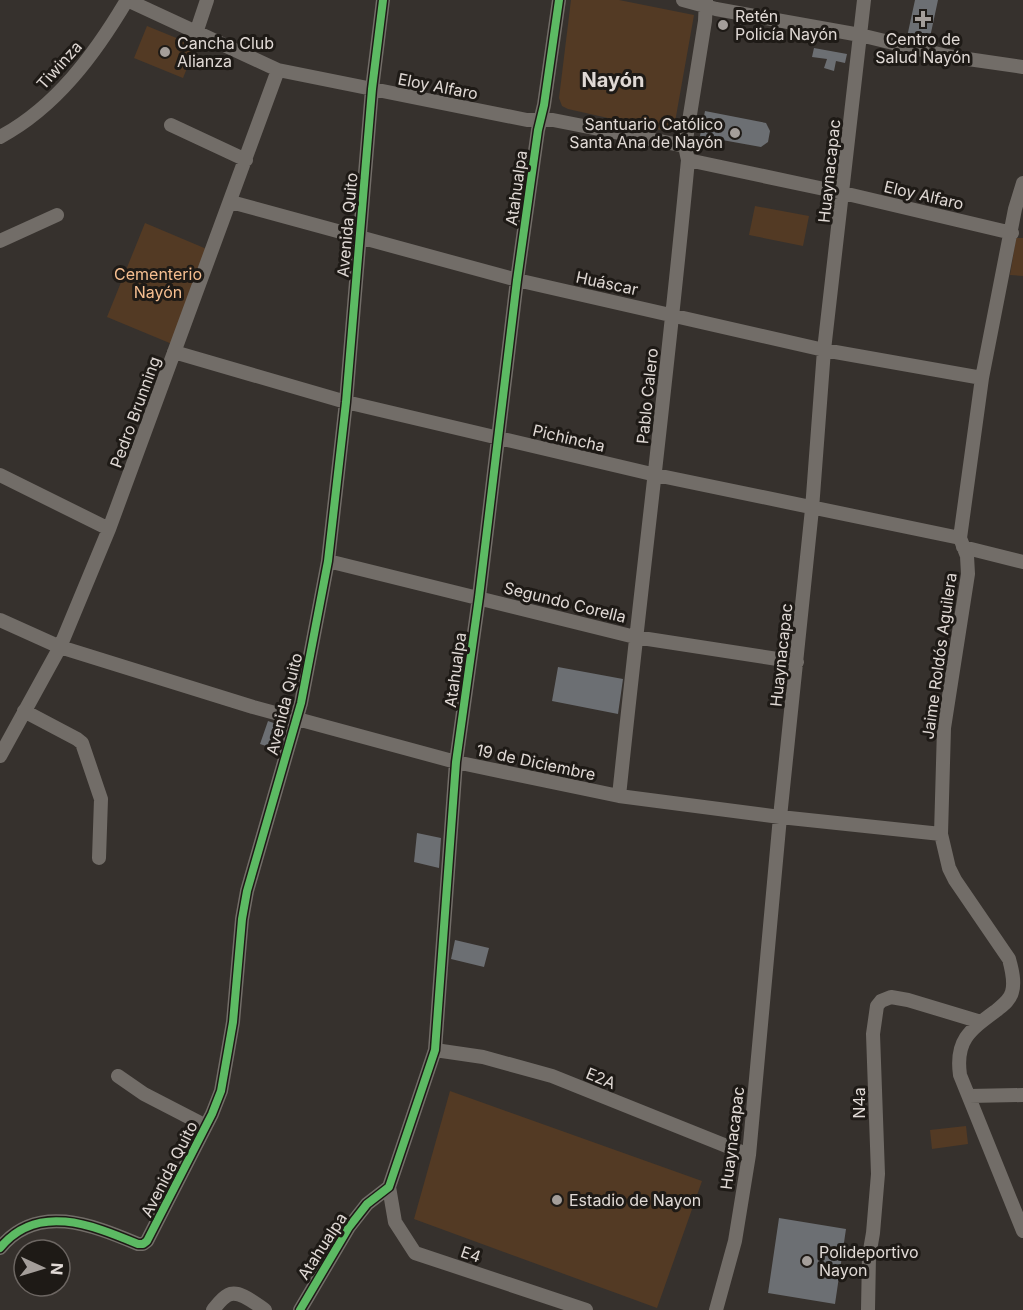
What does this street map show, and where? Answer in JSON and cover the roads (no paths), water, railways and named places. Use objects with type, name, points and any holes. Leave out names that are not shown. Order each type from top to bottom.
[{"type":"street","name":"Eloy Alfaro","points":[[127,0],[278,70],[527,120],[541,119],[1012,233]]},
{"type":"street","name":"Tiwinza","points":[[0,137],[49,101],[67,83],[105,36],[127,0]]},
{"type":"street","points":[[196,33],[207,0]]},
{"type":"street","name":"Avenida Quito","points":[[2,1245],[24,1227],[53,1221],[80,1224],[143,1244],[147,1241],[206,1126],[221,1091],[233,1022],[242,945],[242,919],[247,891],[297,719],[328,561],[346,402],[372,89],[384,0]]},
{"type":"street","name":"Atahualpa","points":[[300,1310],[349,1227],[367,1204],[389,1187],[435,1050],[456,762],[479,597],[517,280],[559,0]]},
{"type":"street","points":[[683,0],[860,35],[947,56],[1023,67]]},
{"type":"street","name":"Huaynacapac","points":[[716,1310],[735,1241],[749,1155],[780,817],[812,509],[824,350],[864,0]]},
{"type":"street","name":"Pablo Calero","points":[[619,796],[635,637],[656,475],[686,153],[706,3]]},
{"type":"street","name":"Pedro Brunning","points":[[0,756],[60,646],[109,530],[278,70]]},
{"type":"street","points":[[171,125],[246,160]]},
{"type":"street","name":"Jaime Roldós Aguilera","points":[[1023,183],[1015,209],[982,378],[961,542],[967,556],[968,574],[944,728],[941,834],[949,868],[955,880],[1009,959],[1012,973],[1012,995],[961,1043],[958,1059],[960,1075],[1023,1231]]},
{"type":"street","name":"Huáscar","points":[[231,202],[517,280],[824,350],[982,378]]},
{"type":"street","points":[[0,241],[57,215]]},
{"type":"street","name":"Pichincha","points":[[174,352],[346,402],[656,475],[961,542],[1023,562]]},
{"type":"street","points":[[0,475],[109,530]]},
{"type":"street","name":"Segundo Corella","points":[[328,561],[635,637],[796,662]]},
{"type":"street","name":"19 de Diciembre","points":[[0,620],[60,646],[297,719],[456,762],[619,796],[780,817],[941,834]]},
{"type":"street","points":[[24,711],[82,743],[102,806],[99,858]]},
{"type":"street","name":"N4a","points":[[868,1310],[869,1256],[878,1174],[873,1034],[877,1006],[881,1001],[891,997],[981,1022]]},
{"type":"street","name":"E2A","points":[[435,1050],[483,1057],[552,1076],[749,1155]]},
{"type":"street","points":[[118,1076],[144,1094],[206,1126]]},
{"type":"street","points":[[969,1096],[1023,1095]]},
{"type":"street","name":"E4","points":[[389,1187],[395,1222],[415,1253],[586,1310]]},
{"type":"street","points":[[213,1310],[227,1295],[232,1293],[239,1294],[265,1310]]},
{"type":"place","name":"Centro de Salud Nayón","points":[[923,19]]},
{"type":"place","name":"Retén Policía Nayón","points":[[723,25]]},
{"type":"place","name":"Cancha Club Alianza","points":[[165,52]]},
{"type":"place","name":"Santuario Católico Santa Ana de Nayón","points":[[735,133]]},
{"type":"place","name":"Estadio de Nayon","points":[[557,1200]]},
{"type":"place","name":"Polideportivo Nayon","points":[[807,1261]]},
{"type":"district","name":"Nayón","points":[[613,80]]},
{"type":"park label","name":"Cementerio Nayón","points":[[158,283]]}]
